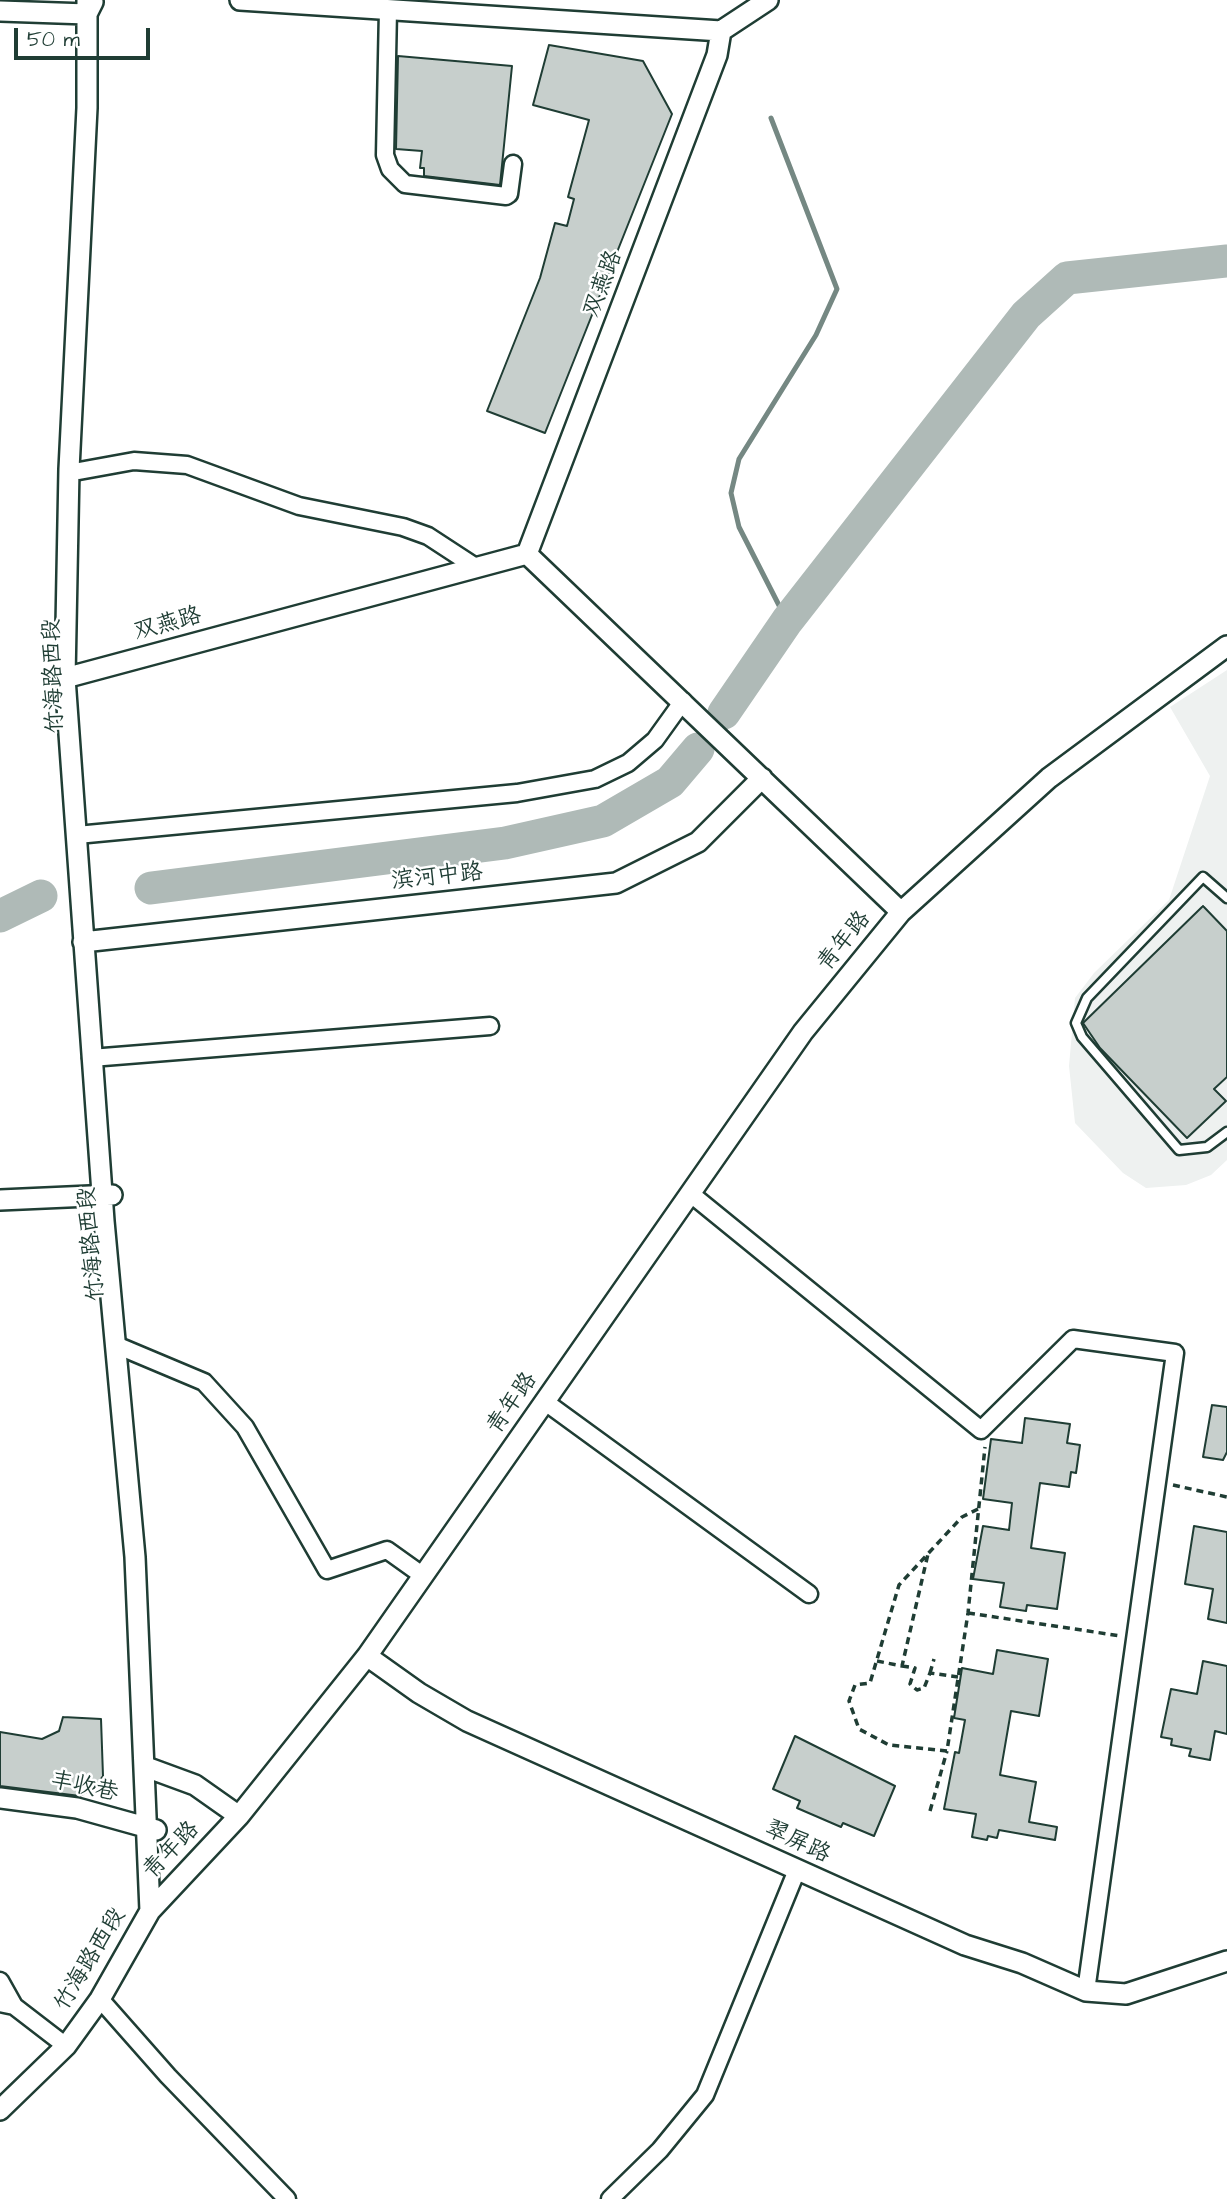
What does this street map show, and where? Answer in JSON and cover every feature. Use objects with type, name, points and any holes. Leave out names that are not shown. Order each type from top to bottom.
[{"type":"street","points":[[240,0],[721,31],[768,0]]},
{"type":"street","points":[[0,11],[92,4]]},
{"type":"street","name":"竹海路西段","points":[[0,2109],[66,2046],[100,1999],[155,1905],[146,1563],[121,1348],[107,1195],[70,677],[74,470],[92,4]]},
{"type":"street","points":[[387,10],[385,155],[390,169],[405,184],[506,196],[509,194],[513,164]]},
{"type":"street","name":"双燕路","points":[[70,677],[527,554],[717,55],[721,31]]},
{"type":"street","points":[[74,470],[134,461],[187,465],[299,506],[403,527],[428,537],[477,568]]},
{"type":"street","points":[[83,835],[517,793],[595,779],[628,763],[655,740],[682,701],[527,554]]},
{"type":"street","name":"青年路","points":[[155,1905],[239,1816],[367,1656],[803,1032],[901,912],[1049,778],[1227,646]]},
{"type":"street","name":"青年路","points":[[682,701],[901,912]]},
{"type":"street","name":"滨河中路","points":[[89,941],[616,883],[698,842],[762,778]]},
{"type":"street","points":[[97,1057],[491,1026]]},
{"type":"street","points":[[691,1194],[981,1430],[1073,1339],[1175,1353],[1138,1639],[1086,1991]]},
{"type":"street","points":[[0,1200],[107,1195]]},
{"type":"street","points":[[121,1348],[204,1382],[245,1427],[327,1570],[387,1550],[422,1576]]},
{"type":"street","points":[[544,1401],[809,1594]]},
{"type":"street","name":"翠屏路","points":[[367,1656],[419,1693],[467,1721],[965,1945],[1022,1963],[1086,1991],[1126,1994],[1227,1961]]},
{"type":"street","points":[[152,1769],[195,1785],[239,1816]]},
{"type":"street","name":"丰收巷","points":[[0,1798],[77,1808],[152,1829]]},
{"type":"street","points":[[610,2199],[660,2150],[705,2095],[797,1870]]},
{"type":"street","points":[[0,1981],[7,2005],[66,2046]]},
{"type":"street","points":[[100,1999],[168,2076],[287,2199]]},
{"type":"lane","points":[[1227,898],[1203,877],[1087,998],[1076,1023],[1082,1037],[1179,1150],[1207,1147],[1227,1132]]},
{"type":"path","points":[[930,1811],[947,1751],[968,1613],[985,1447]]},
{"type":"path","points":[[1157,1481],[1227,1497]]},
{"type":"path","points":[[947,1751],[889,1745],[859,1729],[849,1701],[855,1685],[870,1683],[899,1585],[962,1517],[978,1508]]},
{"type":"path","points":[[902,1666],[928,1553]]},
{"type":"path","points":[[968,1613],[1138,1639]]},
{"type":"path","points":[[877,1661],[915,1668],[909,1684],[917,1690],[924,1688],[933,1658]]},
{"type":"path","points":[[930,1673],[958,1677]]},
{"type":"shaded area","points":[[1227,670],[1227,1160],[1211,1175],[1186,1185],[1146,1188],[1123,1173],[1075,1123],[1069,1066],[1075,998],[1094,973],[1169,900],[1210,776],[1170,707]]},
{"type":"building","points":[[549,45],[643,61],[672,114],[545,433],[487,411],[540,278],[555,223],[567,226],[574,199],[568,197],[589,120],[533,105]]},
{"type":"building","points":[[398,56],[512,66],[500,185],[424,176],[424,168],[420,168],[422,151],[396,149]]},
{"type":"building","points":[[1203,906],[1227,931],[1227,1077],[1214,1089],[1226,1101],[1187,1138],[1100,1048],[1083,1023]]},
{"type":"building","points":[[1212,1405],[1227,1407],[1227,1452],[1223,1460],[1203,1457]]},
{"type":"building","points":[[1025,1418],[1070,1424],[1067,1443],[1080,1445],[1076,1473],[1071,1472],[1069,1487],[1040,1483],[1031,1548],[1065,1553],[1057,1609],[1027,1605],[1026,1611],[1000,1607],[1004,1583],[973,1579],[983,1526],[1009,1530],[1012,1503],[983,1499],[991,1439],[1022,1443]]},
{"type":"building","points":[[1194,1526],[1227,1532],[1227,1623],[1208,1619],[1213,1589],[1185,1584]]},
{"type":"building","points":[[997,1650],[1048,1659],[1039,1716],[1011,1711],[1000,1775],[1036,1782],[1029,1822],[1057,1827],[1055,1840],[999,1830],[997,1838],[988,1836],[987,1840],[972,1837],[976,1814],[944,1809],[955,1752],[959,1753],[965,1720],[954,1718],[962,1668],[993,1674]]},
{"type":"building","points":[[1203,1661],[1227,1666],[1227,1734],[1215,1731],[1210,1760],[1189,1756],[1191,1749],[1171,1745],[1172,1739],[1161,1737],[1171,1689],[1197,1694]]},
{"type":"building","points":[[63,1717],[101,1719],[103,1776],[94,1788],[80,1796],[0,1786],[0,1732],[42,1739],[59,1731]]},
{"type":"building","points":[[795,1736],[895,1786],[874,1836],[843,1823],[841,1827],[797,1808],[800,1801],[773,1789]]},
{"type":"waterway","points":[[771,118],[837,289],[816,335],[739,459],[731,493],[739,527],[787,621]]},
{"type":"waterway","points":[[724,713],[787,621],[1026,315],[1067,278],[1227,261]]},
{"type":"waterway","points":[[151,888],[505,843],[603,821],[670,782],[698,749]]},
{"type":"waterway","points":[[0,916],[41,896]]}]
